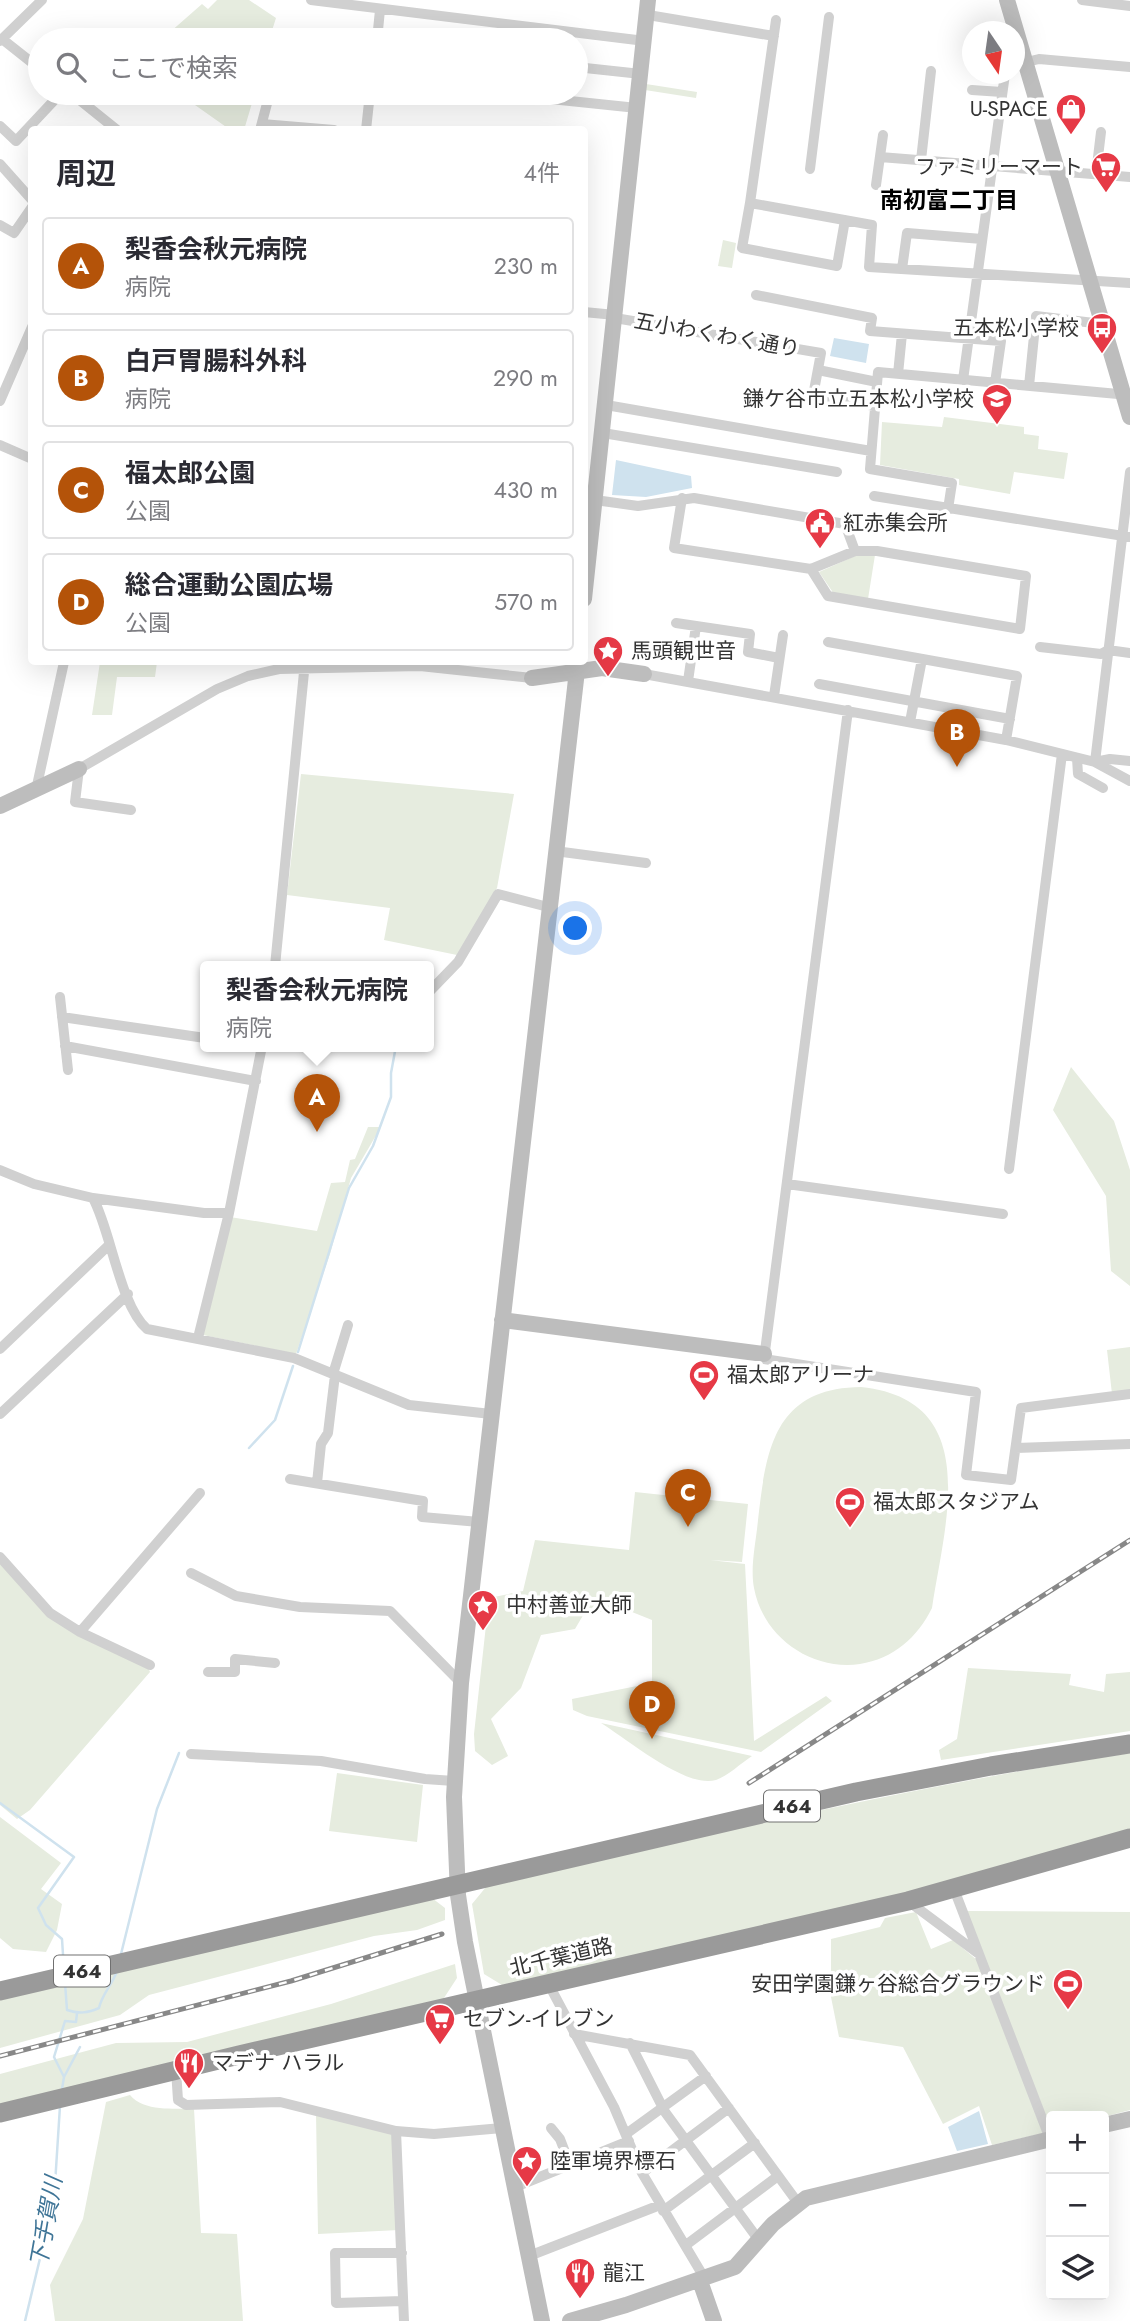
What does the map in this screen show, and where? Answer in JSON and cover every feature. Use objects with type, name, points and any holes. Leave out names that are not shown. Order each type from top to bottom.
[{"type":"highway","name":"464","points":[[4,1990],[157,1952],[907,1781],[1130,1744]]},
{"type":"highway","name":"北千葉道路","points":[[0,2113],[908,1901],[1130,1838]]},
{"type":"street","points":[[28,60],[1,40],[42,0]]},
{"type":"street","points":[[311,0],[361,3],[380,10],[534,28]]},
{"type":"street","points":[[1007,0],[1011,21]]},
{"type":"street","points":[[1082,0],[1130,5]]},
{"type":"street","points":[[588,563],[648,7],[775,36]]},
{"type":"street","points":[[378,28],[380,10]]},
{"type":"street","points":[[810,169],[829,17]]},
{"type":"street","points":[[776,20],[742,248],[837,266],[845,220]]},
{"type":"street","points":[[588,34],[645,41]]},
{"type":"street","points":[[1025,63],[1040,59],[1130,67]]},
{"type":"street","points":[[588,68],[641,74]]},
{"type":"street","points":[[921,160],[931,71]]},
{"type":"street","points":[[1025,78],[1057,171],[1126,395],[1130,417]]},
{"type":"street","points":[[964,380],[1004,84]]},
{"type":"street","points":[[972,90],[1002,92]]},
{"type":"street","points":[[588,103],[637,108]]},
{"type":"street","points":[[30,126],[50,105]]},
{"type":"street","points":[[86,105],[112,126]]},
{"type":"street","points":[[261,126],[267,105]]},
{"type":"street","points":[[366,126],[369,105]]},
{"type":"street","points":[[0,126],[16,141],[28,128]]},
{"type":"street","points":[[1096,174],[1101,132]]},
{"type":"street","points":[[876,185],[883,135]]},
{"type":"street","points":[[880,157],[1130,177]]},
{"type":"street","points":[[0,164],[28,196]]},
{"type":"street","points":[[750,203],[872,225],[870,267],[1130,284]]},
{"type":"street","points":[[0,225],[14,233],[28,213]]},
{"type":"street","points":[[902,269],[907,233],[982,239]]},
{"type":"street","points":[[756,295],[872,318],[870,331],[968,341],[972,338],[1001,341],[995,383]]},
{"type":"street","points":[[588,313],[615,316]]},
{"type":"street","name":"五小わくわく通り","points":[[615,316],[821,353],[818,370],[877,382]]},
{"type":"street","points":[[1029,386],[1036,316],[1102,324]]},
{"type":"street","points":[[898,374],[902,334]]},
{"type":"street","points":[[0,401],[28,336]]},
{"type":"street","points":[[818,370],[813,396],[875,406]]},
{"type":"street","points":[[948,509],[952,483],[870,469],[878,372],[1126,395]]},
{"type":"street","points":[[606,405],[871,452]]},
{"type":"street","points":[[603,433],[838,472]]},
{"type":"street","points":[[0,445],[28,457]]},
{"type":"street","points":[[1095,762],[1108,650],[1126,537],[1130,472]]},
{"type":"street","points":[[874,496],[1126,537]]},
{"type":"street","points":[[595,500],[638,506],[682,498],[845,524],[855,551]]},
{"type":"street","points":[[682,498],[674,548],[811,569],[855,551],[877,551],[1026,576],[1020,629],[828,596],[811,569]]},
{"type":"street","points":[[676,623],[750,634],[748,652],[779,658]]},
{"type":"street","points":[[688,681],[696,626]]},
{"type":"street","points":[[774,696],[783,635]]},
{"type":"street","points":[[828,642],[1017,676],[1006,740]]},
{"type":"street","points":[[1040,647],[1101,654],[1108,650],[1130,653]]},
{"type":"street","points":[[910,722],[922,659]]},
{"type":"street","points":[[36,790],[63,665]]},
{"type":"street","points":[[0,806],[79,769],[217,689],[248,676],[300,665]]},
{"type":"street","points":[[275,961],[305,665]]},
{"type":"street","points":[[363,665],[421,666],[532,678],[578,665],[644,674],[1006,740],[1095,762],[1130,781]]},
{"type":"street","points":[[542,2321],[477,2000],[457,1883],[454,1781],[461,1683],[479,1521],[578,665]]},
{"type":"street","points":[[819,684],[1010,719]]},
{"type":"street","points":[[848,710],[764,1359],[976,1392],[966,1475],[1011,1480],[1021,1408],[1130,1394]]},
{"type":"street","points":[[1009,1168],[1062,754]]},
{"type":"street","points":[[1077,758],[1078,774],[1103,788]]},
{"type":"street","points":[[1095,762],[1110,759],[1130,761]]},
{"type":"street","points":[[79,769],[75,802],[131,810]]},
{"type":"street","points":[[555,851],[646,863]]},
{"type":"street","points":[[434,987],[458,962],[498,894],[548,907]]},
{"type":"street","points":[[60,997],[68,1070]]},
{"type":"street","points":[[62,1017],[200,1037]]},
{"type":"street","points":[[65,1046],[256,1080]]},
{"type":"street","points":[[198,1338],[229,1213],[260,1052]]},
{"type":"street","points":[[0,1170],[34,1184],[93,1198],[205,1213],[229,1213]]},
{"type":"street","points":[[788,1184],[1003,1214]]},
{"type":"street","points":[[93,1198],[128,1294],[140,1322],[147,1329],[294,1358],[409,1405],[491,1414]]},
{"type":"street","points":[[0,1349],[109,1245]]},
{"type":"street","points":[[0,1413],[128,1294]]},
{"type":"street","points":[[502,1320],[764,1354]]},
{"type":"street","points":[[317,1483],[321,1444],[328,1433],[334,1375],[348,1325]]},
{"type":"street","points":[[1016,1448],[1130,1444]]},
{"type":"street","points":[[290,1479],[423,1500],[422,1517],[479,1521]]},
{"type":"street","points":[[80,1632],[200,1493]]},
{"type":"street","points":[[0,1557],[50,1613],[80,1632],[150,1665]]},
{"type":"street","points":[[191,1573],[236,1596],[300,1606],[390,1611],[461,1683]]},
{"type":"street","points":[[208,1672],[235,1672],[235,1658],[271,1660],[275,1663]]},
{"type":"street","points":[[191,1754],[298,1758],[454,1781]]},
{"type":"street","points":[[954,1889],[1046,2126]]},
{"type":"street","points":[[908,1901],[979,1954]]},
{"type":"street","points":[[548,1983],[628,2137],[642,2173],[686,2245],[703,2280],[714,2321]]},
{"type":"street","points":[[574,2034],[690,2055],[798,2203]]},
{"type":"street","points":[[629,2043],[663,2108],[758,2239]]},
{"type":"street","points":[[176,2070],[178,2100],[186,2105],[280,2102],[396,2131],[434,2134],[502,2128]]},
{"type":"street","points":[[515,2187],[570,2165],[628,2137],[706,2076]]},
{"type":"street","points":[[642,2173],[729,2108]]},
{"type":"street","points":[[1109,2124],[1130,2119]]},
{"type":"street","points":[[551,2128],[560,2138],[570,2165]]},
{"type":"street","points":[[396,2131],[404,2321]]},
{"type":"street","points":[[570,2321],[703,2280],[735,2267],[758,2239],[798,2203],[821,2194],[1046,2140]]},
{"type":"street","points":[[529,2256],[662,2208],[755,2143]]},
{"type":"street","points":[[686,2245],[778,2176]]},
{"type":"street","points":[[402,2253],[335,2253],[335,2303],[404,2301]]},
{"type":"shaded area","points":[[217,0],[249,0],[276,18],[273,28],[175,28],[202,4],[208,9]]},
{"type":"shaded area","points":[[646,84],[697,92],[696,98],[645,90]]},
{"type":"shaded area","points":[[195,105],[251,105],[245,126],[225,126]]},
{"type":"shaded area","points":[[723,240],[736,243],[732,268],[718,266]]},
{"type":"shaded area","points":[[944,417],[1024,427],[1024,434],[1039,436],[1038,449],[1068,453],[1064,479],[1014,472],[1010,494],[959,485],[959,479],[880,465],[882,422],[942,427]]},
{"type":"shaded area","points":[[875,555],[868,599],[834,594],[819,572],[855,556]]},
{"type":"shaded area","points":[[100,665],[157,665],[155,677],[117,677],[112,715],[92,715]]},
{"type":"shaded area","points":[[301,774],[514,794],[497,888],[457,955],[384,940],[390,908],[287,895]]},
{"type":"shaded area","points":[[1071,1067],[1114,1121],[1130,1170],[1130,1286],[1111,1271],[1106,1196],[1053,1110]]},
{"type":"shaded area","points":[[368,1127],[381,1127],[351,1178],[330,1254],[296,1354],[203,1335],[230,1217],[317,1231],[331,1183],[345,1182],[350,1160],[355,1159]]},
{"type":"shaded area","points":[[1130,1347],[1130,1394],[1112,1394],[1107,1350]]},
{"type":"shaded area","name":"福太郎スタジアム","points":[[861,1387],[900,1397],[926,1415],[941,1441],[948,1472],[948,1505],[932,1608],[926,1619],[912,1637],[894,1652],[860,1664],[842,1665],[807,1656],[792,1647],[767,1622],[754,1588],[753,1563],[765,1470],[780,1428],[792,1411],[809,1398],[832,1390]]},
{"type":"shaded area","points":[[635,1492],[748,1504],[742,1562],[710,1560],[745,1564],[754,1741],[826,1696],[832,1701],[761,1752],[587,1716],[573,1710],[572,1699],[652,1683],[652,1620],[632,1612],[585,1612],[575,1629],[541,1635],[521,1688],[491,1719],[508,1756],[492,1765],[475,1751],[474,1734],[489,1598],[523,1591],[535,1540],[629,1550]]},
{"type":"shaded area","points":[[0,1559],[51,1618],[148,1667],[150,1672],[30,1810],[17,1819],[0,1805]]},
{"type":"shaded area","points":[[968,1668],[1071,1674],[1069,1685],[1104,1692],[1106,1674],[1130,1672],[1130,1731],[941,1760],[939,1750],[957,1739]]},
{"type":"shaded area","points":[[601,1723],[752,1756],[721,1778],[704,1781],[689,1777],[657,1761]]},
{"type":"shaded area","points":[[1130,1753],[1130,1833],[961,1882],[502,1985],[484,1974],[472,1904],[486,1887],[887,1796]]},
{"type":"shaded area","points":[[337,1773],[423,1785],[417,1842],[329,1831]]},
{"type":"shaded area","points":[[0,1817],[61,1863],[41,1889],[62,1904],[57,1930],[46,1952],[13,1949],[0,1938]]},
{"type":"shaded area","points":[[432,1898],[445,1908],[445,1920],[417,1930],[374,1936],[149,1995],[120,2015],[0,2048],[0,2000]]},
{"type":"shaded area","name":"安田学園鎌ヶ谷総合グラウンド","points":[[967,1911],[1130,1912],[1130,2110],[1109,2116],[1109,2111],[1046,2111],[1046,2117]]},
{"type":"shaded area","points":[[916,1912],[931,1949],[953,1940],[977,1960],[1044,2133],[992,2145],[979,2106],[943,2124],[903,2047],[839,2037],[831,1997],[831,1939],[880,1927],[885,1918]]},
{"type":"shaded area","points":[[455,1964],[457,1978],[442,2001],[0,2107],[0,2074],[116,2043],[187,2042],[331,2004]]},
{"type":"shaded area","points":[[130,2095],[151,2107],[194,2109],[201,2233],[237,2234],[243,2321],[55,2321],[50,2285],[83,2219],[106,2102]]},
{"type":"shaded area","points":[[316,2113],[392,2132],[399,2230],[318,2234]]},
{"type":"water","points":[[834,338],[869,344],[866,363],[830,356]]},
{"type":"water","points":[[616,460],[691,476],[692,488],[646,497],[612,495]]},
{"type":"water","points":[[979,2111],[988,2144],[957,2151],[948,2127]]},
{"type":"waterway","points":[[298,1352],[349,1188],[373,1146],[391,1097],[395,1052]]},
{"type":"waterway","points":[[249,1448],[275,1420],[293,1366]]},
{"type":"waterway","points":[[121,1954],[157,1809],[179,1753]]},
{"type":"waterway","points":[[0,1803],[74,1857],[38,1908],[46,1925],[62,1939],[64,1970]]},
{"type":"waterway","points":[[65,1983],[67,2010],[87,2012],[99,2008],[117,1971]]},
{"type":"waterway","points":[[64,2077],[54,2057],[65,2021],[76,2022],[77,2013]]},
{"type":"waterway","points":[[62,2089],[64,2077],[80,2047]]},
{"type":"waterway","name":"下手賀川","points":[[25,2321],[54,2200],[60,2106]]},
{"type":"railway","points":[[749,1783],[1130,1540]]},
{"type":"railway","points":[[0,2056],[291,1981],[442,1934]]},
{"type":"place","name":"U-SPACE","points":[[1071,136]]},
{"type":"place","name":"ファミリーマート","points":[[1106,194]]},
{"type":"place","name":"五本松小学校","points":[[1102,355]]},
{"type":"place","name":"鎌ケ谷市立五本松小学校","points":[[997,426]]},
{"type":"place","name":"紅赤集会所","points":[[820,550]]},
{"type":"place","name":"馬頭観世音","points":[[608,678]]},
{"type":"place","name":"白戸胃腸科外科","points":[[957,767]]},
{"type":"place","name":"梨香会秋元病院","points":[[317,1132]]},
{"type":"place","name":"福太郎アリーナ","points":[[704,1402]]},
{"type":"place","name":"福太郎公園","points":[[688,1527]]},
{"type":"place","name":"福太郎スタジアム","points":[[850,1529]]},
{"type":"place","name":"中村善並大師","points":[[483,1632]]},
{"type":"place","name":"総合運動公園広場","points":[[652,1739]]},
{"type":"place","name":"安田学園鎌ヶ谷総合グラウンド","points":[[1068,2011]]},
{"type":"place","name":"セブン-イレブン","points":[[440,2046]]},
{"type":"place","name":"マデナ ハラル","points":[[189,2090]]},
{"type":"place","name":"陸軍境界標石","points":[[527,2188]]},
{"type":"place","name":"龍江","points":[[580,2300]]},
{"type":"district","name":"南初富二丁目","points":[[949,200]]}]
